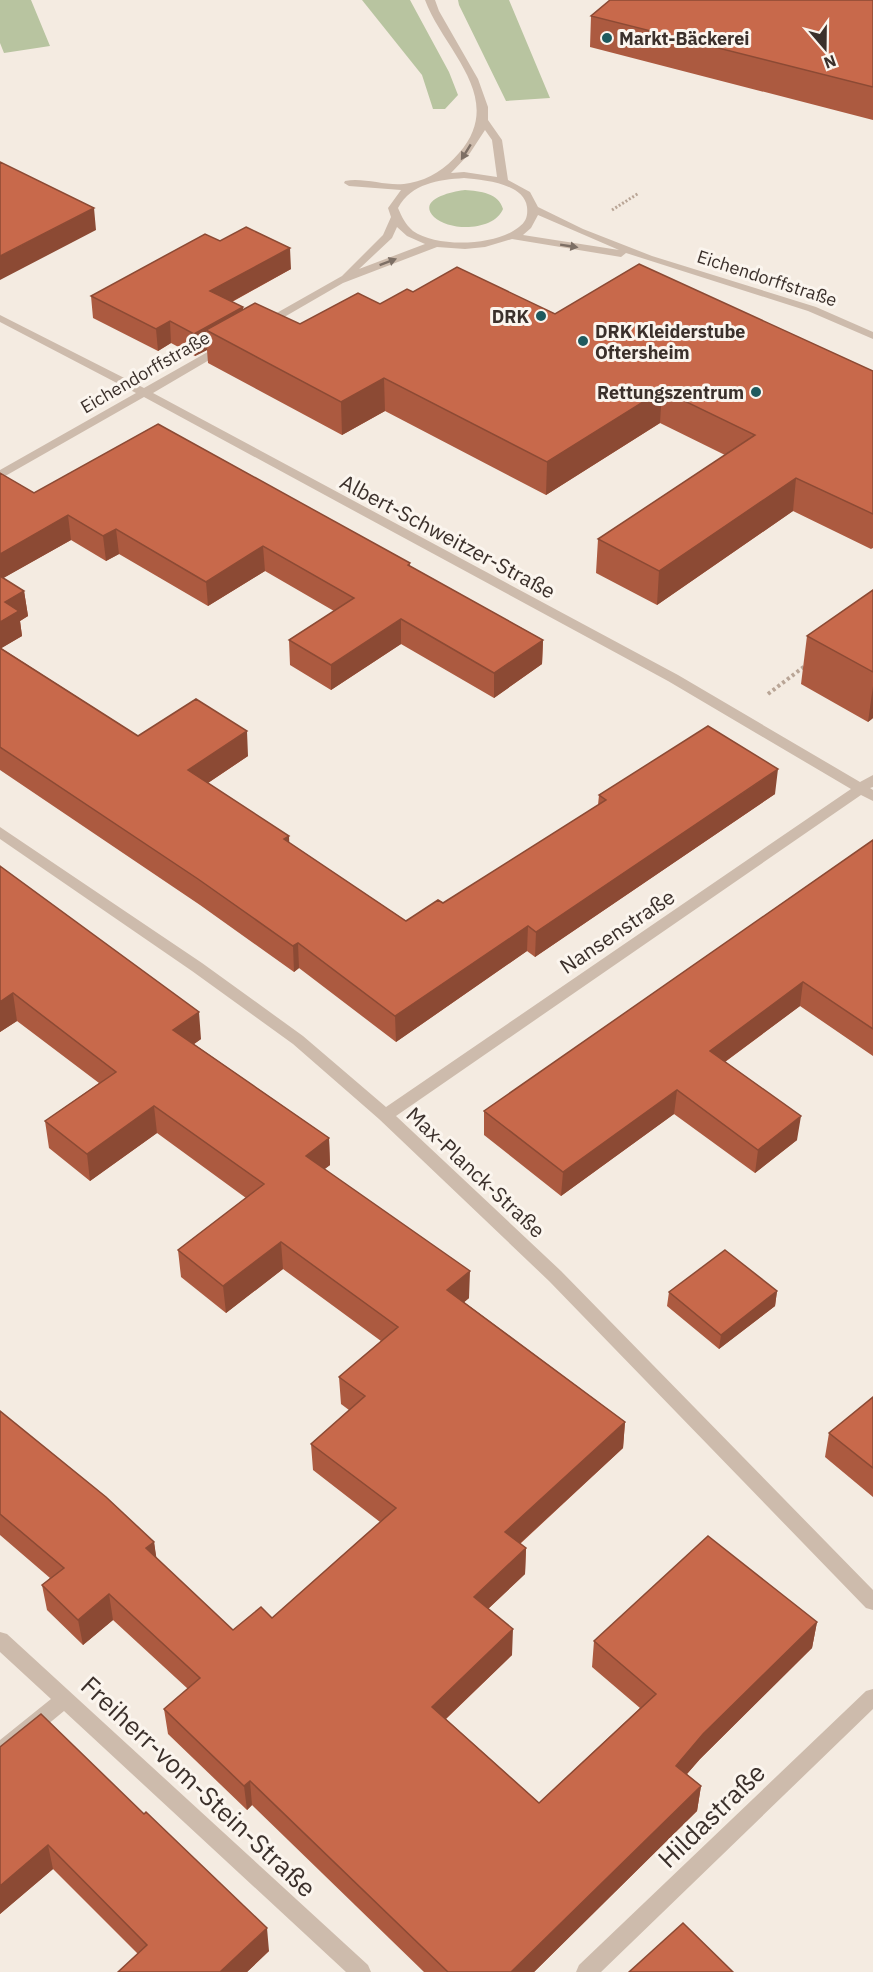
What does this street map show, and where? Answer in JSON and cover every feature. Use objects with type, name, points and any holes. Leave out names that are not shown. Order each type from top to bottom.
[{"type":"street","points":[[430,0],[478,90],[483,120],[497,140],[503,181]]},
{"type":"street","points":[[440,177],[460,161],[483,120]]},
{"type":"street","points":[[395,202],[347,183],[411,187],[440,177],[464,175],[503,181],[529,198],[533,217],[527,226],[511,236],[479,245],[437,243],[418,238],[404,230],[395,219],[393,208],[395,202],[411,187]]},
{"type":"street","name":"Eichendorffstraße","points":[[533,209],[579,231],[648,258],[812,309],[873,336]]},
{"type":"street","points":[[339,281],[388,236],[395,219]]},
{"type":"street","name":"Eichendorffstraße","points":[[511,236],[648,258]]},
{"type":"street","points":[[253,331],[339,281],[437,243]]},
{"type":"street","name":"Albert-Schweitzer-Straße","points":[[0,318],[664,673],[738,717],[869,788]]},
{"type":"street","name":"Eichendorffstraße","points":[[0,475],[233,342]]},
{"type":"street","name":"Nansenstraße","points":[[385,1115],[869,788]]},
{"type":"street","name":"Max-Planck-Straße","points":[[0,832],[289,1033],[385,1115],[555,1276],[873,1602]]},
{"type":"street","name":"Freiherr-vom-Stein-Straße","points":[[0,1640],[361,1972]]},
{"type":"street","name":"Hildastraße","points":[[586,1972],[873,1697]]},
{"type":"street","points":[[0,1752],[65,1699]]},
{"type":"path","points":[[738,717],[810,663]]},
{"type":"green space","points":[[0,0],[31,0],[50,46],[4,53],[0,43]]},
{"type":"green space","points":[[362,0],[410,0],[449,72],[458,95],[445,109],[433,109],[422,75]]},
{"type":"green space","points":[[458,0],[509,0],[550,98],[506,101]]},
{"type":"green space","points":[[465,190],[483,192],[493,196],[503,209],[491,222],[471,227],[450,225],[434,217],[430,211],[433,201],[446,194]]},
{"type":"building","points":[[610,0],[873,0],[873,87],[591,16]]},
{"type":"building","points":[[0,162],[94,208],[0,256]]},
{"type":"building","points":[[246,227],[290,248],[210,291],[243,307],[194,334],[170,321],[156,329],[91,296],[205,234],[220,241]]},
{"type":"building","points":[[639,264],[873,371],[873,514],[796,478],[659,571],[598,539],[755,435],[662,390],[547,462],[384,378],[341,402],[206,330],[255,303],[300,324],[358,293],[380,304],[407,289],[413,292],[457,267],[555,314]]},
{"type":"building","points":[[158,424],[410,563],[408,565],[543,640],[494,673],[401,619],[331,665],[289,640],[354,598],[263,546],[206,582],[116,529],[103,536],[68,515],[0,554],[0,473],[34,493]]},
{"type":"building","points":[[0,576],[24,591],[5,602],[19,611],[0,622]]},
{"type":"building","points":[[873,590],[873,672],[807,636]]},
{"type":"building","points":[[0,648],[138,736],[196,699],[247,731],[188,770],[289,836],[284,839],[406,921],[438,900],[443,903],[606,800],[599,795],[708,726],[778,769],[536,932],[528,926],[395,1016],[298,943],[293,946],[198,879],[0,747]]},
{"type":"building","points":[[873,840],[873,1029],[803,982],[710,1051],[801,1116],[758,1150],[677,1090],[563,1172],[484,1111]]},
{"type":"building","points":[[0,866],[199,1012],[173,1030],[329,1138],[306,1156],[470,1271],[447,1290],[625,1422],[505,1532],[526,1548],[474,1597],[513,1629],[432,1707],[539,1803],[656,1694],[594,1641],[708,1536],[817,1622],[703,1734],[676,1766],[701,1786],[511,1972],[448,1972],[250,1781],[244,1786],[164,1709],[200,1678],[109,1594],[78,1620],[42,1585],[64,1568],[0,1514],[0,1411],[106,1497],[154,1542],[146,1548],[233,1630],[261,1607],[272,1618],[396,1508],[311,1444],[365,1396],[339,1377],[398,1327],[281,1242],[223,1286],[178,1250],[264,1184],[154,1106],[87,1154],[45,1121],[116,1072],[13,993],[0,1002]]},
{"type":"building","points":[[725,1250],[777,1291],[721,1335],[669,1292]]},
{"type":"building","points":[[873,1397],[873,1468],[829,1433]]},
{"type":"building","points":[[41,1714],[267,1928],[220,1972],[118,1972],[147,1945],[48,1845],[0,1886],[0,1747]]},
{"type":"building","points":[[683,1923],[733,1972],[629,1972]]},
{"type":"place","name":"Markt-Bäckerei","points":[[607,38]]},
{"type":"place","name":"DRK","points":[[541,316]]},
{"type":"place","name":"DRK Kleiderstube Oftersheim","points":[[583,341]]},
{"type":"place","name":"Rettungszentrum","points":[[756,392]]}]
